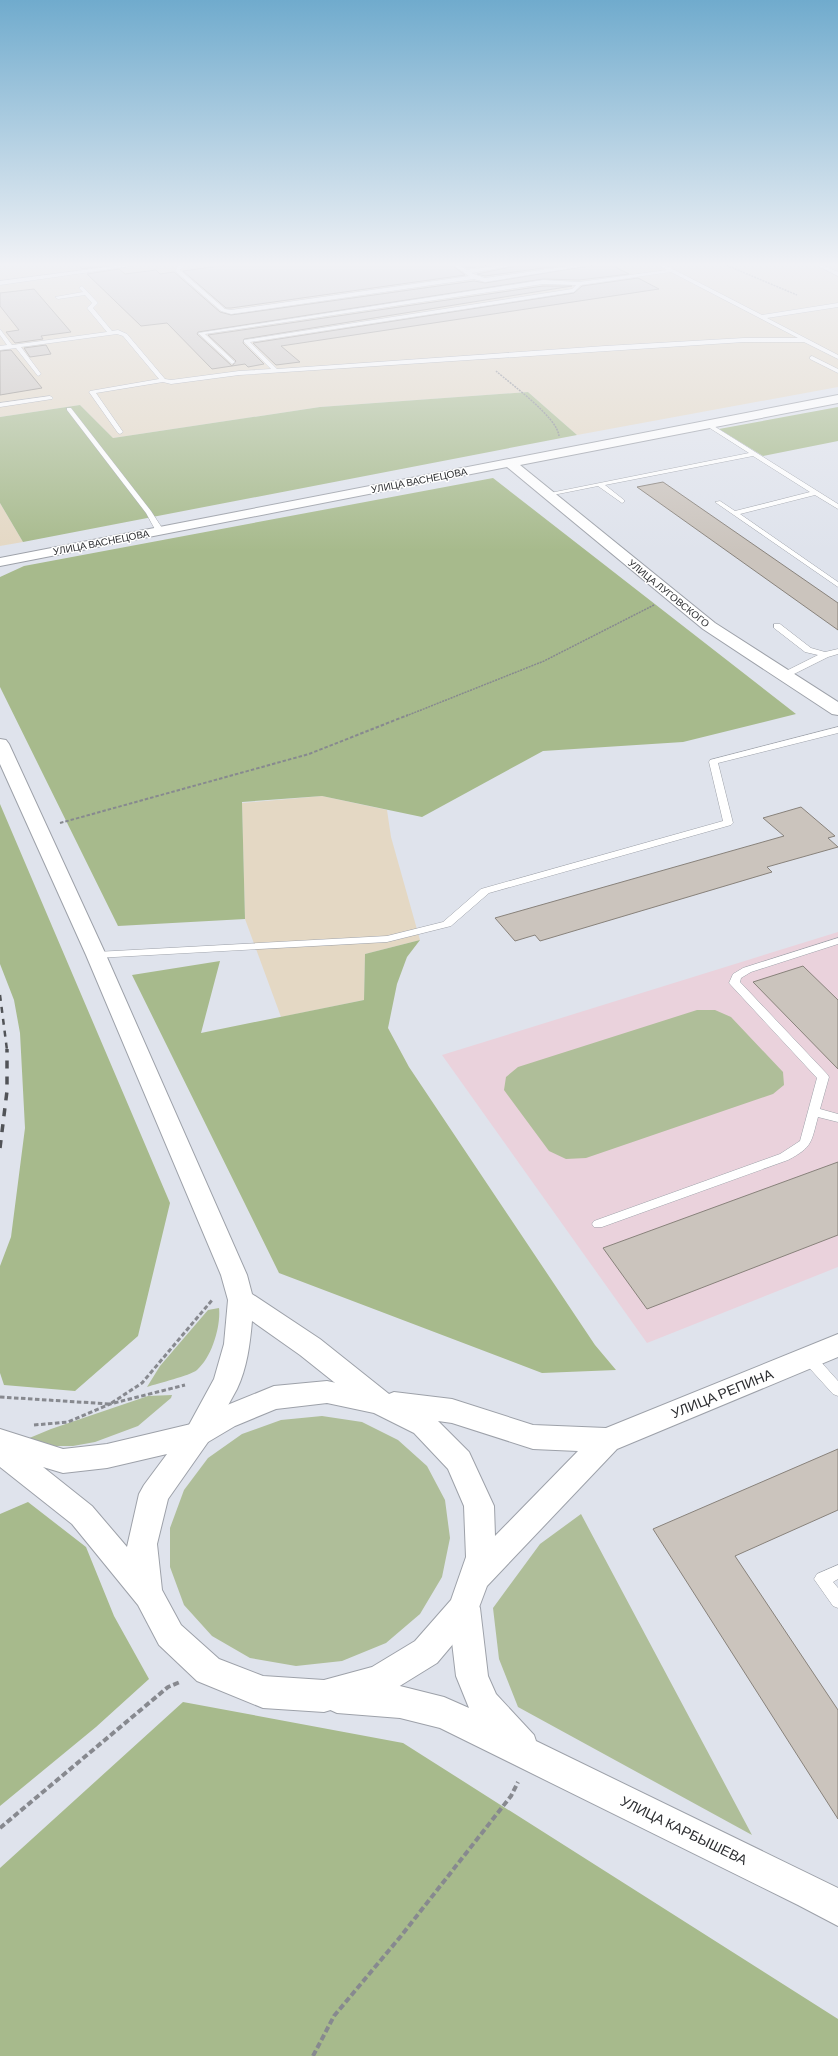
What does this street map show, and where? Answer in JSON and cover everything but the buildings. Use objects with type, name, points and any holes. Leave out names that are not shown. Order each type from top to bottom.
[{"type":"street","name":"УЛИЦА ВАСНЕЦОВА","points":[[0,562],[838,399]]},
{"type":"street","name":"УЛИЦА ЛУГОВСКОГО","points":[[510,463],[709,626],[838,710]]},
{"type":"street","points":[[0,744],[96,955],[234,1275],[241,1300],[237,1344],[227,1381],[198,1434],[154,1494],[142,1544],[147,1592],[170,1635],[208,1670]]},
{"type":"street","points":[[241,1300],[310,1347],[379,1402],[424,1425],[459,1461],[479,1506],[481,1557],[468,1593],[472,1676],[484,1705],[530,1755]]},
{"type":"street","name":"УЛИЦА РЕПИНА","points":[[607,1440],[838,1345]]},
{"type":"street","points":[[0,1441],[63,1461],[107,1456],[198,1434],[225,1418],[274,1398],[327,1392],[379,1402],[452,1411],[533,1437],[607,1440]]},
{"type":"street","points":[[324,1696],[379,1681],[426,1652],[468,1593],[607,1440]]},
{"type":"street","points":[[0,1450],[82,1515],[153,1601]]},
{"type":"street","name":"УЛИЦА КАРБЫШЕВА","points":[[208,1670],[263,1692],[400,1702],[444,1714],[811,1892],[838,1908]]},
{"type":"lane","points":[[25,359],[38,374]]},
{"type":"lane","points":[[145,359],[163,380]]},
{"type":"lane","points":[[229,359],[232,362]]},
{"type":"lane","points":[[264,359],[276,371]]},
{"type":"lane","points":[[120,432],[92,392],[163,380],[177,382],[239,373],[451,359]]},
{"type":"lane","points":[[814,359],[838,371]]},
{"type":"lane","points":[[0,405],[50,398]]},
{"type":"lane","points":[[69,409],[149,512],[160,531]]},
{"type":"lane","points":[[706,424],[838,507]]},
{"type":"lane","points":[[548,494],[755,454]]},
{"type":"lane","points":[[599,484],[622,501]]},
{"type":"lane","points":[[734,513],[816,493]]},
{"type":"lane","points":[[718,502],[838,584]]},
{"type":"lane","points":[[777,626],[808,650],[825,655]]},
{"type":"lane","points":[[785,675],[825,655],[838,651]]},
{"type":"lane","points":[[96,955],[387,939],[447,924],[485,891],[728,823],[713,762],[838,730]]},
{"type":"lane","points":[[598,1224],[797,1150],[805,1143],[823,1077],[734,983],[737,976],[747,970],[838,941]]},
{"type":"lane","points":[[814,1112],[838,1118]]},
{"type":"lane","points":[[808,1357],[838,1390]]},
{"type":"lane","points":[[838,1572],[822,1579],[838,1601]]},
{"type":"path","points":[[481,359],[549,416],[558,428],[560,453]]},
{"type":"path","points":[[39,828],[309,754],[544,661],[672,595]]},
{"type":"path","points":[[0,1397],[110,1404],[142,1383],[213,1299]]},
{"type":"path","points":[[30,1426],[68,1422],[110,1404],[185,1385]]},
{"type":"path","points":[[0,1828],[168,1687],[208,1670]]},
{"type":"path","points":[[313,2056],[334,2016],[401,1936],[511,1796],[530,1755]]},
{"type":"shaded area","points":[[0,359],[838,359],[838,387],[577,435],[528,392],[320,407],[113,438],[80,405],[0,417]]},
{"type":"shaded area","points":[[0,503],[23,542],[0,546]]},
{"type":"shaded area","points":[[322,796],[387,810],[391,837],[420,940],[365,954],[364,1000],[281,1017],[245,919],[242,803]]},
{"type":"shaded area","points":[[838,932],[838,1267],[647,1343],[442,1055]]},
{"type":"green space","points":[[528,392],[577,435],[23,542],[0,503],[0,417],[80,405],[113,438],[320,407]]},
{"type":"green space","points":[[838,407],[838,441],[763,456],[719,429]]},
{"type":"green space","points":[[493,478],[796,714],[683,742],[543,751],[422,817],[322,796],[242,802],[245,919],[118,926],[0,687],[0,577],[24,566]]},
{"type":"green space","points":[[0,804],[170,1203],[138,1336],[75,1391],[4,1385],[0,1373],[0,1266],[11,1237],[25,1128],[20,1033],[14,1000],[0,964]]},
{"type":"green space","points":[[420,940],[407,957],[397,984],[388,1028],[409,1067],[595,1345],[616,1370],[542,1373],[279,1273],[132,975],[220,961],[201,1033],[364,1000],[365,954]]},
{"type":"green space","points":[[697,1010],[715,1010],[731,1017],[783,1072],[784,1085],[773,1094],[586,1158],[566,1159],[549,1151],[504,1090],[506,1077],[518,1067]]},
{"type":"green space","points":[[219,1308],[219,1323],[214,1341],[207,1357],[197,1370],[188,1375],[147,1387],[160,1366],[208,1310]]},
{"type":"green space","points":[[172,1395],[171,1398],[138,1426],[95,1442],[73,1446],[49,1446],[27,1439],[51,1429],[148,1396]]},
{"type":"green space","points":[[322,1416],[362,1422],[398,1440],[427,1466],[445,1500],[450,1538],[442,1577],[420,1614],[386,1643],[342,1661],[296,1666],[250,1658],[212,1636],[184,1605],[170,1567],[170,1528],[184,1490],[208,1458],[242,1434],[281,1420]]},
{"type":"green space","points":[[28,1502],[86,1547],[114,1616],[149,1679],[96,1727],[0,1806],[0,1514]]},
{"type":"green space","points":[[581,1514],[752,1835],[518,1707],[499,1659],[493,1608],[540,1544]]},
{"type":"green space","points":[[183,1702],[403,1743],[838,2019],[838,2056],[0,2056],[0,1868]]},
{"type":"railway","points":[[0,995],[7,1050]]},
{"type":"railway","points":[[0,1148],[7,1091],[7,1050]]}]
